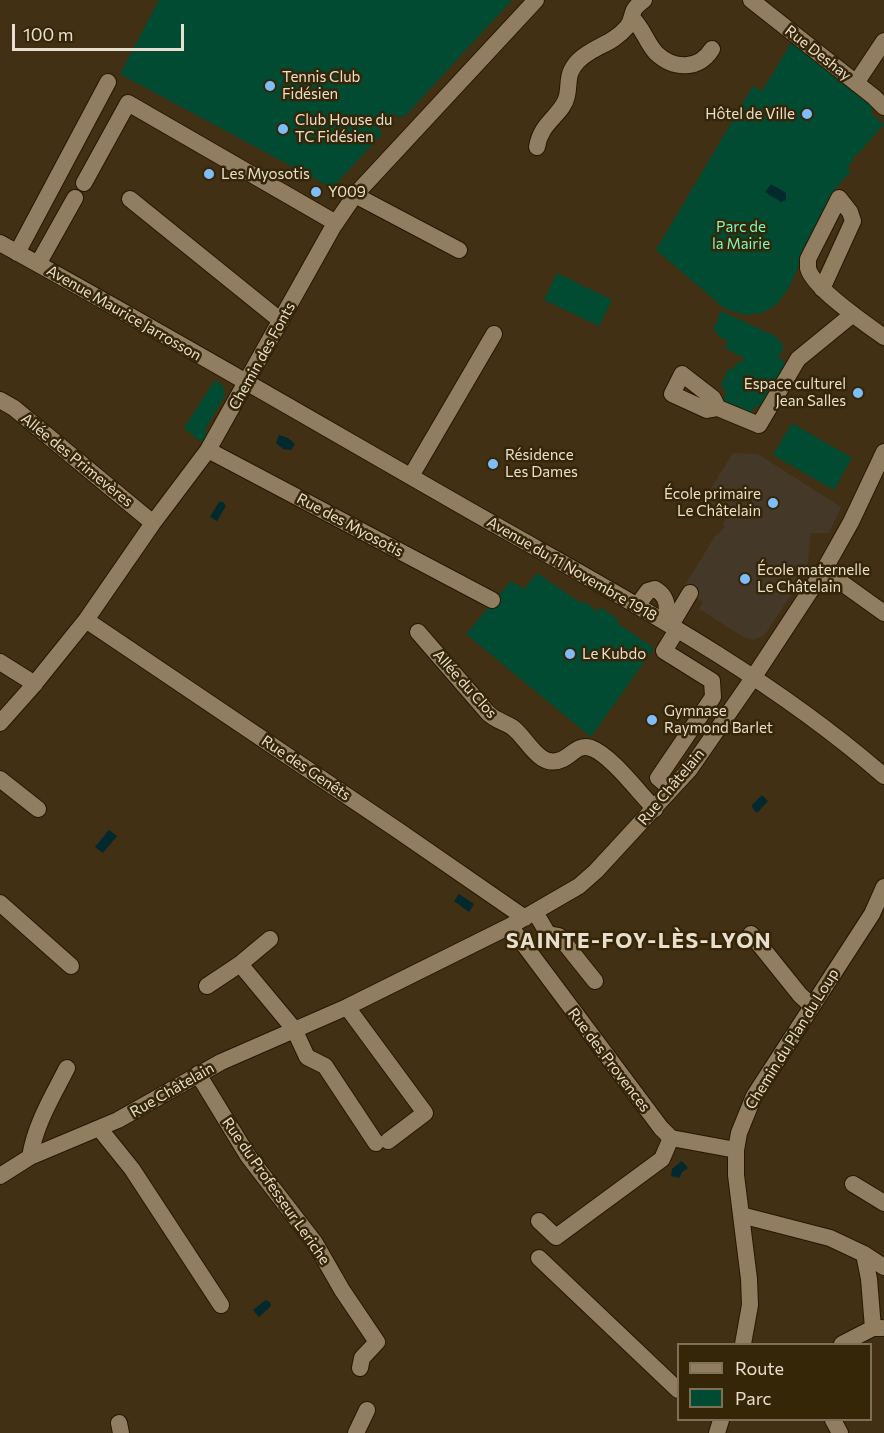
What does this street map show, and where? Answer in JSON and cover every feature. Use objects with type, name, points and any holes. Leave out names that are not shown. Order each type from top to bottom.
[{"type":"street","name":"Chemin des Fonts","points":[[0,723],[35,684],[86,620],[153,522],[208,450],[336,223],[355,195],[536,0]]},
{"type":"street","points":[[537,147],[539,135],[567,96],[567,78],[576,63],[590,51],[615,40],[630,25],[635,9],[644,0]]},
{"type":"street","name":"Rue Deshay","points":[[751,0],[884,108]]},
{"type":"street","points":[[632,18],[640,25],[655,52],[668,61],[690,66],[706,58],[712,49]]},
{"type":"street","points":[[856,83],[884,41]]},
{"type":"street","points":[[17,253],[108,82]]},
{"type":"street","points":[[84,183],[128,103],[336,223]]},
{"type":"street","points":[[355,195],[459,250]]},
{"type":"street","points":[[38,264],[75,198]]},
{"type":"street","points":[[130,199],[281,321]]},
{"type":"street","name":"Avenue Maurice Jarrosson","points":[[0,243],[247,383]]},
{"type":"street","points":[[822,289],[884,337]]},
{"type":"street","points":[[718,408],[759,425],[798,359],[853,314]]},
{"type":"street","points":[[411,476],[494,334]]},
{"type":"street","name":"Avenue du 11 Novembre 1918","points":[[247,383],[637,606],[674,624],[791,704],[884,776]]},
{"type":"street","name":"Allée des Primevères","points":[[0,400],[14,408],[153,522]]},
{"type":"street","name":"Rue des Myosotis","points":[[208,450],[492,600]]},
{"type":"street","name":"Rue Châtelain","points":[[0,1176],[30,1157],[127,1115],[198,1074],[347,1007],[510,926],[579,886],[596,872],[690,769],[824,570],[851,522],[884,452]]},
{"type":"street","points":[[824,570],[884,614]]},
{"type":"street","points":[[637,606],[648,591],[655,589],[665,598],[667,610],[674,624]]},
{"type":"street","points":[[671,789],[658,778],[713,696],[712,681],[664,651],[674,624],[690,593]]},
{"type":"street","name":"Rue des Genêts","points":[[86,620],[399,831],[530,915],[548,934],[559,936],[595,981]]},
{"type":"street","name":"Allée du Clos","points":[[418,632],[488,713],[495,720],[513,727],[542,758],[555,761],[563,759],[578,748],[591,748],[608,758],[655,809]]},
{"type":"street","points":[[0,662],[35,684]]},
{"type":"street","points":[[0,779],[38,809]]},
{"type":"street","name":"Chemin du Plan du Loup","points":[[743,1343],[750,1305],[736,1150],[745,1114],[754,1096],[872,914],[884,887]]},
{"type":"street","points":[[0,903],[71,966]]},
{"type":"street","points":[[0,916],[52,963]]},
{"type":"street","name":"Rue des Provences","points":[[510,926],[661,1128],[671,1138]]},
{"type":"street","points":[[751,934],[800,995],[812,1006]]},
{"type":"street","points":[[207,986],[240,964],[270,939]]},
{"type":"street","points":[[240,964],[294,1029],[307,1057],[326,1066],[382,1142],[425,1113],[347,1007]]},
{"type":"street","points":[[30,1157],[32,1142],[39,1125],[67,1068]]},
{"type":"street","name":"Rue du Professeur Leriche","points":[[198,1074],[248,1155],[315,1243],[342,1290],[377,1342],[362,1358],[360,1368]]},
{"type":"street","points":[[99,1128],[132,1169],[220,1305]]},
{"type":"street","points":[[539,1221],[556,1237],[662,1159],[671,1138],[736,1150]]},
{"type":"street","points":[[853,1184],[884,1203]]},
{"type":"street","points":[[741,1215],[830,1238],[864,1254],[884,1267]]},
{"type":"street","points":[[844,1343],[878,1328],[864,1254]]},
{"type":"street","points":[[539,1258],[677,1389]]},
{"type":"street","points":[[356,1433],[368,1410]]},
{"type":"shaded area","points":[[733,453],[758,454],[841,507],[829,533],[811,533],[807,571],[764,636],[753,640],[745,638],[699,609],[703,602],[683,588],[717,533],[719,534],[725,526],[723,524],[728,514],[704,499]]},
{"type":"green space","name":"Tennis Club Fidésien","points":[[159,0],[512,0],[405,116],[397,117],[393,113],[378,127],[382,134],[332,188],[120,74]]},
{"type":"green space","name":"Parc de la Mairie","points":[[794,38],[872,102],[872,115],[884,124],[857,153],[847,168],[851,171],[836,188],[788,289],[776,305],[762,313],[745,315],[724,308],[656,250],[753,86],[762,91]]},
{"type":"green space","points":[[557,273],[612,300],[599,326],[544,300]]},
{"type":"green space","points":[[721,311],[777,337],[776,339],[782,342],[781,345],[784,347],[778,358],[786,362],[763,409],[755,406],[751,414],[723,400],[726,391],[721,385],[729,368],[733,370],[737,362],[741,364],[744,358],[725,348],[728,341],[718,336],[719,334],[713,330]]},
{"type":"green space","points":[[215,380],[223,386],[225,395],[205,430],[207,442],[205,445],[184,428]]},
{"type":"green space","points":[[792,423],[852,458],[834,490],[773,455]]},
{"type":"green space","name":"Le Kubdo","points":[[537,573],[581,603],[583,601],[595,609],[596,613],[600,607],[619,620],[617,623],[654,648],[591,737],[466,634],[511,581],[524,589]]},
{"type":"water","points":[[771,184],[786,193],[786,200],[781,202],[765,192]]},
{"type":"water","points":[[279,435],[295,444],[291,450],[283,449],[276,443]]},
{"type":"water","points":[[219,502],[223,502],[226,506],[217,521],[210,517]]},
{"type":"water","points":[[762,795],[768,801],[757,813],[752,805]]},
{"type":"water","points":[[109,830],[117,836],[103,853],[95,847]]},
{"type":"water","points":[[459,894],[474,904],[469,912],[454,901]]},
{"type":"water","points":[[682,1161],[688,1168],[681,1173],[680,1178],[671,1176],[672,1169]]},
{"type":"water","points":[[266,1300],[271,1306],[259,1317],[253,1310]]},
{"type":"place","name":"Tennis Club Fidésien","points":[[270,86]]},
{"type":"place","name":"Hôtel de Ville","points":[[807,114]]},
{"type":"place","name":"Club House du TC Fidésien","points":[[283,129]]},
{"type":"place","name":"Les Myosotis","points":[[209,174]]},
{"type":"place","name":"Y009","points":[[316,192]]},
{"type":"place","name":"Espace culturel Jean Salles","points":[[858,393]]},
{"type":"place","name":"Résidence Les Dames","points":[[493,464]]},
{"type":"place","name":"École primaire Le Châtelain","points":[[773,503]]},
{"type":"place","name":"École maternelle Le Châtelain","points":[[745,579]]},
{"type":"place","name":"Le Kubdo","points":[[570,654]]},
{"type":"place","name":"Gymnase Raymond Barlet","points":[[652,720]]},
{"type":"district","name":"SAINTE-FOY-LÈS-LYON","points":[[639,941]]}]
